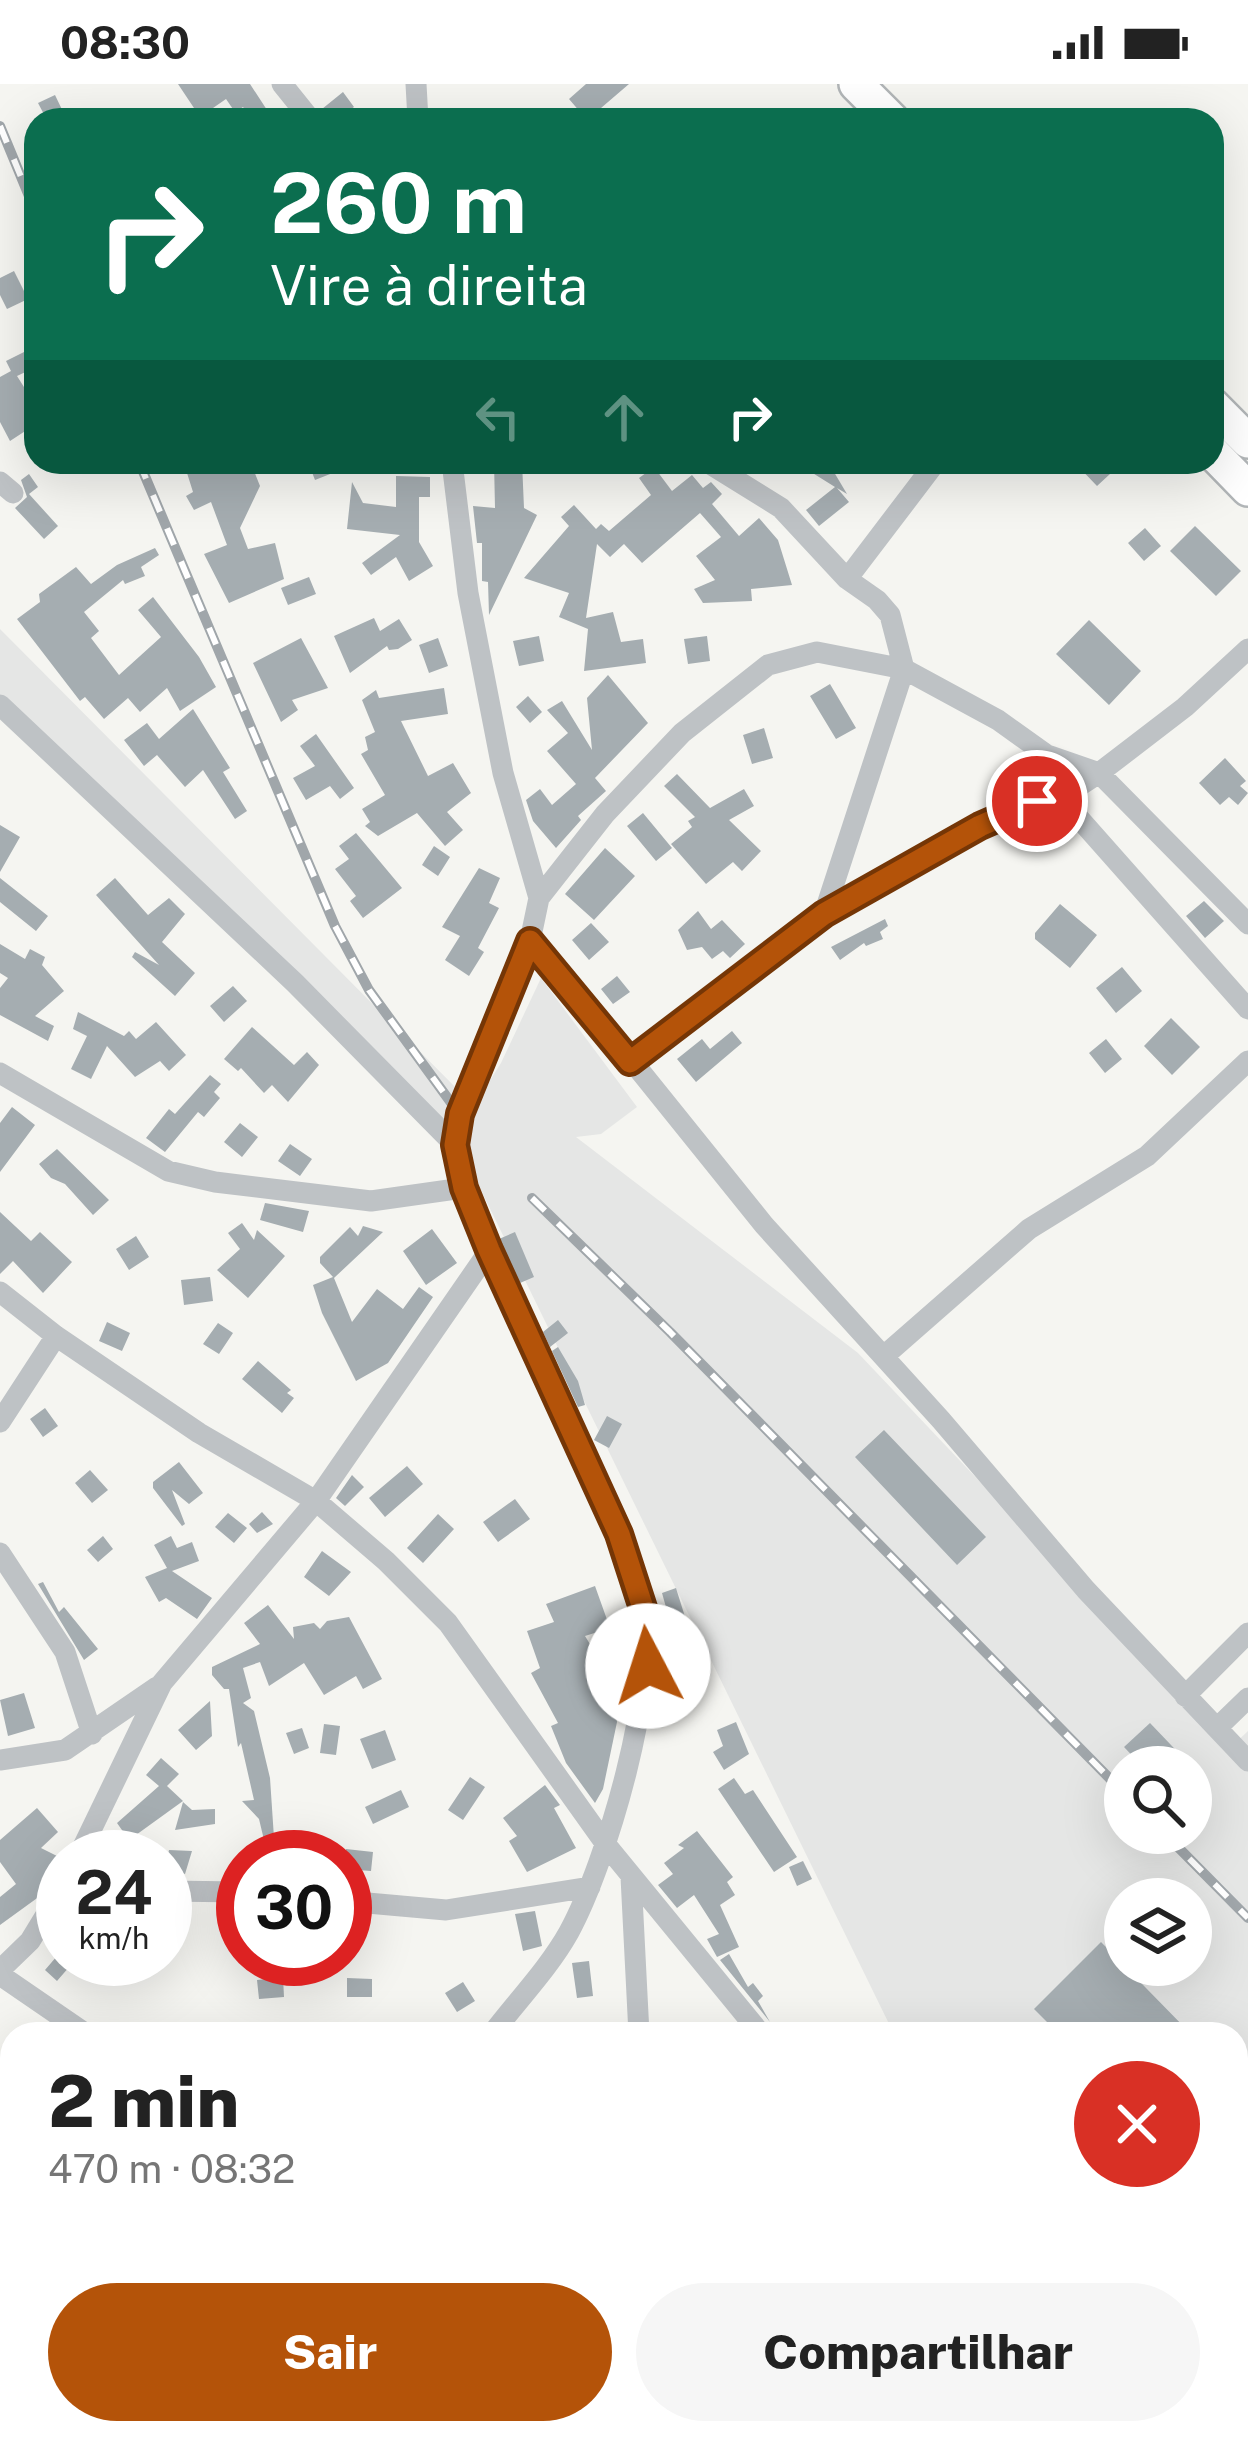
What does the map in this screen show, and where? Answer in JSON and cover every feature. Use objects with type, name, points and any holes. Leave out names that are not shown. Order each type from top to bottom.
[{"type":"highway","points":[[856,84],[880,108]]},
{"type":"highway","points":[[1224,417],[1248,441]]},
{"type":"highway","points":[[1224,464],[1248,489]]},
{"type":"street","points":[[282,84],[301,108]]},
{"type":"street","points":[[453,474],[468,593],[502,772],[539,898]]},
{"type":"street","points":[[726,474],[781,508],[847,579],[878,600],[890,615],[904,668],[824,914]]},
{"type":"street","points":[[847,579],[927,474]]},
{"type":"street","points":[[630,1062],[824,914],[980,826],[1037,801],[1061,798],[1099,773],[1185,707],[1248,649]]},
{"type":"street","points":[[501,2022],[567,1935],[607,1846],[648,1666],[643,1608],[619,1534],[489,1250],[464,1188],[455,1145],[460,1114],[530,941],[539,898],[605,814],[682,733],[768,665],[817,652],[904,668],[998,719],[1047,755],[1099,773],[1248,924]]},
{"type":"street","points":[[0,705],[295,983],[455,1145]]},
{"type":"street","points":[[1047,755],[1061,798],[1248,1009]]},
{"type":"street","points":[[530,941],[764,1226],[884,1355],[1085,1590],[1248,1762]]},
{"type":"street","points":[[884,1355],[1029,1229],[1147,1156],[1248,1060]]},
{"type":"street","points":[[5,1081],[168,1171],[215,1182],[371,1201],[464,1188]]},
{"type":"street","points":[[91,1830],[163,1683],[316,1501],[489,1250]]},
{"type":"street","points":[[0,1292],[199,1433],[316,1501],[386,1561],[448,1623],[607,1846],[751,2022]]},
{"type":"street","points":[[0,1422],[56,1336]]},
{"type":"street","points":[[0,1553],[64,1652],[92,1734]]},
{"type":"street","points":[[1185,1696],[1248,1633]]},
{"type":"street","points":[[0,1760],[65,1750],[163,1683]]},
{"type":"street","points":[[1217,1728],[1248,1698]]},
{"type":"street","points":[[631,1876],[639,2022]]},
{"type":"street","points":[[372,1903],[446,1910],[590,1887]]},
{"type":"street","points":[[36,1931],[0,1973],[69,2022]]},
{"type":"shaded area","points":[[0,629],[474,1106],[501,1063],[541,978],[637,1107],[601,1134],[576,1137],[858,1353],[1231,1747],[1248,1731],[1248,2022],[888,2022],[472,1172],[0,704]]},
{"type":"building","points":[[178,84],[250,84],[266,108],[232,108],[226,99],[213,108],[194,108]]},
{"type":"building","points":[[586,84],[629,84],[601,108],[577,108],[569,99]]},
{"type":"building","points":[[343,92],[354,107],[353,108],[323,108]]},
{"type":"building","points":[[55,95],[61,108],[41,108],[38,103]]},
{"type":"building","points":[[14,271],[24,301],[7,309],[0,295],[0,278]]},
{"type":"building","points":[[24,352],[24,373],[17,376],[24,387],[24,432],[10,441],[0,422],[0,377],[11,371],[6,361]]},
{"type":"building","points":[[29,474],[38,487],[29,494],[58,526],[44,539],[15,508],[27,497],[21,480]]},
{"type":"building","points":[[187,474],[255,474],[260,486],[240,528],[248,549],[275,543],[284,579],[229,603],[204,554],[227,545],[211,502],[194,510],[186,496],[193,492]]},
{"type":"building","points":[[494,474],[523,474],[524,508],[537,515],[489,615],[488,582],[482,581],[482,543],[477,543],[473,506],[495,508]]},
{"type":"building","points":[[659,474],[672,491],[692,475],[703,488],[711,482],[722,494],[712,504],[739,536],[759,518],[778,540],[792,585],[751,589],[752,601],[703,603],[694,589],[715,580],[696,556],[721,537],[700,513],[642,563],[624,544],[610,557],[597,544],[586,618],[613,612],[621,642],[643,639],[646,663],[584,671],[588,629],[559,617],[569,593],[524,578],[569,526],[561,517],[574,505],[596,529],[601,524],[609,531],[651,495],[639,478]]},
{"type":"building","points":[[814,474],[835,474],[847,494],[837,488],[849,502],[819,526],[806,510],[835,487]]},
{"type":"building","points":[[1086,474],[1110,474],[1097,486]]},
{"type":"building","points":[[396,476],[430,477],[430,497],[419,497],[419,542],[433,566],[409,581],[396,557],[371,575],[362,563],[400,535],[347,529],[352,482],[363,503],[396,507]]},
{"type":"building","points":[[1195,526],[1241,571],[1216,596],[1170,551]]},
{"type":"building","points":[[1145,528],[1161,546],[1144,561],[1128,543]]},
{"type":"building","points":[[155,548],[159,555],[141,567],[145,576],[125,584],[123,580],[84,612],[99,631],[91,638],[119,675],[161,637],[138,610],[153,597],[216,687],[180,711],[167,688],[140,712],[128,698],[104,719],[85,697],[80,701],[17,619],[40,602],[39,594],[76,567],[91,584],[117,565]]},
{"type":"building","points":[[309,577],[316,594],[288,605],[281,588]]},
{"type":"building","points":[[374,618],[380,631],[399,619],[412,640],[398,649],[387,646],[350,673],[334,636]]},
{"type":"building","points":[[1089,620],[1141,671],[1109,705],[1056,654]]},
{"type":"building","points":[[539,636],[544,661],[519,666],[513,641]]},
{"type":"building","points":[[707,636],[710,661],[688,664],[684,639]]},
{"type":"building","points":[[301,638],[328,688],[292,700],[298,710],[281,722],[253,663]]},
{"type":"building","points":[[438,638],[448,666],[429,673],[419,645]]},
{"type":"building","points":[[608,675],[648,723],[595,778],[606,791],[578,816],[581,820],[556,848],[533,821],[526,800],[540,789],[552,805],[576,784],[547,751],[568,733],[547,710],[562,701],[592,750],[587,698]]},
{"type":"building","points":[[830,684],[856,728],[836,739],[810,696]]},
{"type":"building","points":[[444,688],[448,714],[401,721],[428,776],[453,763],[471,793],[447,812],[463,830],[445,846],[417,813],[378,836],[365,826],[370,822],[362,809],[385,795],[361,754],[368,750],[365,737],[375,732],[362,700],[376,690],[379,698]]},
{"type":"building","points":[[528,696],[542,712],[530,723],[516,707]]},
{"type":"building","points":[[193,709],[230,768],[223,772],[247,811],[235,819],[203,770],[185,787],[157,755],[144,766],[124,740],[147,723],[159,739]]},
{"type":"building","points":[[764,728],[773,758],[752,764],[743,735]]},
{"type":"building","points":[[316,734],[354,788],[340,799],[330,786],[306,800],[293,778],[315,766],[300,746]]},
{"type":"building","points":[[1225,758],[1246,781],[1240,786],[1248,793],[1238,805],[1229,797],[1220,805],[1199,783]]},
{"type":"building","points":[[677,774],[710,808],[744,789],[754,806],[729,820],[761,851],[742,871],[733,862],[706,884],[671,844],[692,827],[688,821],[695,817],[664,786]]},
{"type":"building","points":[[643,813],[672,848],[656,861],[627,826]]},
{"type":"building","points":[[0,825],[20,837],[0,872]]},
{"type":"building","points":[[356,833],[402,888],[363,918],[350,901],[356,896],[335,869],[349,859],[339,846]]},
{"type":"building","points":[[434,846],[450,857],[438,876],[422,865]]},
{"type":"building","points":[[605,848],[635,876],[594,920],[565,894]]},
{"type":"building","points":[[479,868],[500,878],[489,903],[499,908],[478,948],[484,952],[469,976],[445,960],[460,936],[442,927]]},
{"type":"building","points":[[0,878],[48,916],[36,931],[0,902]]},
{"type":"building","points":[[115,878],[148,915],[169,898],[185,914],[162,942],[195,973],[175,996],[132,957],[135,952],[159,965],[96,895]]},
{"type":"building","points":[[1204,901],[1224,921],[1205,938],[1186,916]]},
{"type":"building","points":[[1060,904],[1097,935],[1070,968],[1035,939]]},
{"type":"building","points":[[698,911],[711,929],[722,920],[745,944],[730,958],[723,951],[712,959],[702,947],[687,950],[678,930]]},
{"type":"building","points":[[885,919],[888,926],[880,932],[883,939],[864,943],[840,960],[831,947]]},
{"type":"building","points":[[591,923],[609,942],[589,960],[572,940]]},
{"type":"building","points":[[0,944],[25,959],[30,949],[45,957],[42,965],[64,991],[35,1016],[54,1026],[48,1041],[0,1015],[0,988],[8,978],[0,973]]},
{"type":"building","points":[[1122,967],[1142,991],[1116,1013],[1096,988]]},
{"type":"building","points":[[617,976],[630,992],[613,1004],[601,989]]},
{"type":"building","points":[[233,986],[247,1001],[224,1022],[210,1006]]},
{"type":"building","points":[[78,1012],[124,1036],[129,1031],[136,1039],[156,1022],[186,1055],[169,1071],[160,1061],[135,1077],[107,1046],[91,1079],[71,1069],[87,1036],[73,1029]]},
{"type":"building","points":[[1171,1018],[1200,1047],[1172,1075],[1144,1046]]},
{"type":"building","points":[[252,1027],[294,1065],[307,1052],[319,1065],[288,1102],[272,1085],[264,1093],[241,1068],[238,1071],[224,1059]]},
{"type":"building","points":[[732,1031],[742,1043],[696,1082],[677,1059],[702,1039],[710,1049]]},
{"type":"building","points":[[1106,1039],[1122,1059],[1105,1073],[1089,1053]]},
{"type":"building","points":[[210,1075],[221,1084],[214,1092],[220,1098],[204,1117],[198,1112],[165,1152],[146,1138],[169,1109],[175,1114]]},
{"type":"building","points":[[12,1107],[35,1125],[0,1172],[0,1123]]},
{"type":"building","points":[[240,1123],[258,1137],[242,1157],[224,1142]]},
{"type":"building","points":[[290,1144],[312,1159],[300,1176],[278,1161]]},
{"type":"building","points":[[57,1149],[109,1200],[93,1215],[39,1164]]},
{"type":"building","points":[[265,1203],[309,1211],[303,1232],[260,1220]]},
{"type":"building","points":[[0,1212],[31,1241],[40,1232],[72,1262],[43,1293],[13,1261],[0,1274]]},
{"type":"building","points":[[242,1223],[254,1240],[257,1230],[285,1256],[248,1298],[217,1270],[240,1249],[228,1233]]},
{"type":"building","points":[[363,1226],[383,1232],[334,1278],[352,1322],[377,1289],[403,1309],[419,1287],[433,1297],[388,1363],[356,1381],[313,1285],[333,1277],[320,1257],[350,1227],[358,1236]]},
{"type":"building","points":[[432,1229],[457,1263],[426,1285],[403,1251]]},
{"type":"building","points":[[515,1232],[534,1277],[520,1283],[499,1239]]},
{"type":"building","points":[[136,1236],[149,1257],[129,1270],[116,1249]]},
{"type":"building","points":[[210,1277],[213,1301],[184,1305],[181,1280]]},
{"type":"building","points":[[558,1320],[568,1333],[550,1347],[543,1332]]},
{"type":"building","points":[[107,1322],[130,1333],[122,1351],[99,1341]]},
{"type":"building","points":[[218,1323],[233,1333],[219,1354],[203,1344]]},
{"type":"building","points":[[558,1347],[578,1381],[585,1405],[578,1407],[552,1351]]},
{"type":"building","points":[[258,1361],[291,1390],[287,1393],[294,1398],[282,1413],[242,1379]]},
{"type":"building","points":[[45,1408],[58,1426],[43,1437],[30,1419]]},
{"type":"building","points":[[607,1416],[622,1424],[609,1448],[594,1440]]},
{"type":"building","points":[[884,1430],[986,1537],[957,1565],[855,1457]]},
{"type":"building","points":[[179,1462],[203,1493],[189,1504],[172,1490],[182,1526],[153,1488],[153,1482]]},
{"type":"building","points":[[407,1466],[423,1484],[385,1517],[369,1498]]},
{"type":"building","points":[[90,1470],[108,1490],[92,1503],[75,1483]]},
{"type":"building","points":[[352,1475],[364,1487],[345,1506],[336,1498]]},
{"type":"building","points":[[515,1499],[530,1519],[498,1542],[483,1522]]},
{"type":"building","points":[[262,1512],[273,1524],[257,1533],[249,1524]]},
{"type":"building","points":[[228,1513],[247,1528],[234,1543],[215,1527]]},
{"type":"building","points":[[438,1514],[454,1529],[423,1563],[407,1548]]},
{"type":"building","points":[[103,1536],[113,1549],[98,1562],[87,1550]]},
{"type":"building","points":[[171,1536],[177,1548],[192,1542],[199,1561],[172,1571],[212,1598],[197,1619],[166,1598],[159,1602],[145,1577],[167,1568],[154,1545]]},
{"type":"building","points":[[322,1551],[351,1572],[329,1596],[304,1577]]},
{"type":"building","points":[[43,1582],[59,1612],[64,1607],[98,1649],[84,1660],[38,1584]]},
{"type":"building","points":[[595,1586],[610,1628],[585,1636],[610,1677],[617,1722],[603,1789],[595,1803],[566,1763],[551,1726],[558,1723],[531,1673],[540,1668],[527,1631],[554,1622],[546,1604]]},
{"type":"building","points":[[676,1588],[686,1620],[671,1625],[662,1593]]},
{"type":"building","points":[[268,1605],[294,1639],[293,1627],[314,1623],[320,1629],[327,1621],[349,1617],[382,1679],[363,1689],[356,1676],[324,1695],[304,1663],[269,1686],[260,1662],[243,1668],[251,1698],[243,1703],[254,1711],[270,1778],[273,1830],[262,1830],[259,1819],[242,1801],[254,1800],[241,1743],[238,1747],[229,1689],[212,1675],[212,1667],[260,1644],[244,1623]]},
{"type":"building","points":[[24,1693],[35,1728],[8,1736],[0,1700]]},
{"type":"building","points":[[210,1701],[212,1736],[196,1750],[178,1730]]},
{"type":"building","points":[[736,1722],[749,1754],[724,1770],[713,1752],[723,1746],[717,1730]]},
{"type":"building","points":[[1150,1723],[1172,1746],[1125,1746]]},
{"type":"building","points":[[324,1724],[340,1726],[336,1755],[320,1753]]},
{"type":"building","points":[[302,1728],[309,1748],[294,1754],[286,1733]]},
{"type":"building","points":[[385,1730],[396,1760],[372,1769],[360,1739]]},
{"type":"building","points":[[161,1758],[179,1774],[167,1786],[183,1801],[143,1830],[122,1830],[117,1823],[159,1786],[146,1775]]},
{"type":"building","points":[[470,1777],[485,1787],[463,1820],[448,1810]]},
{"type":"building","points":[[734,1778],[745,1794],[753,1790],[797,1857],[774,1872],[718,1789]]},
{"type":"building","points":[[545,1785],[560,1805],[554,1808],[576,1848],[527,1872],[509,1841],[517,1836],[503,1818]]},
{"type":"building","points":[[401,1790],[409,1807],[373,1824],[365,1807]]},
{"type":"building","points":[[183,1802],[192,1810],[215,1809],[215,1824],[175,1830]]},
{"type":"building","points":[[37,1808],[56,1830],[36,1830],[36,1899],[0,1925],[0,1897],[16,1884],[0,1862],[0,1840]]},
{"type":"building","points":[[697,1831],[733,1877],[727,1882],[735,1895],[720,1905],[739,1947],[717,1957],[707,1939],[719,1934],[694,1895],[677,1908],[658,1885],[673,1874],[664,1863]]},
{"type":"building","points":[[803,1861],[812,1879],[797,1886],[789,1867]]},
{"type":"building","points":[[535,1911],[542,1946],[523,1951],[515,1914]]},
{"type":"building","points":[[1101,1942],[1104,1986],[1144,1986],[1179,2022],[1047,2022],[1034,2009]]},
{"type":"building","points":[[729,1954],[748,1987],[753,1983],[763,1996],[758,2001],[770,2022],[720,1960]]},
{"type":"building","points":[[589,1961],[593,1996],[577,1998],[572,1963]]},
{"type":"building","points":[[463,1982],[475,2001],[457,2012],[445,1993]]},
{"type":"building","points":[[258,1986],[283,1986],[284,1997],[259,1999]]},
{"type":"building","points":[[347,1986],[372,1986],[372,1997],[347,1997]]},
{"type":"railway","points":[[0,126],[24,184]]},
{"type":"railway","points":[[144,474],[335,926],[369,990],[460,1115]]},
{"type":"railway","points":[[532,1198],[1104,1773]]},
{"type":"railway","points":[[1185,1854],[1248,1918]]},
{"type":"route","points":[[648,1666],[643,1608],[619,1534],[489,1250],[464,1188],[455,1145],[460,1114],[530,941],[630,1062],[824,914],[980,826],[1037,801]]}]
